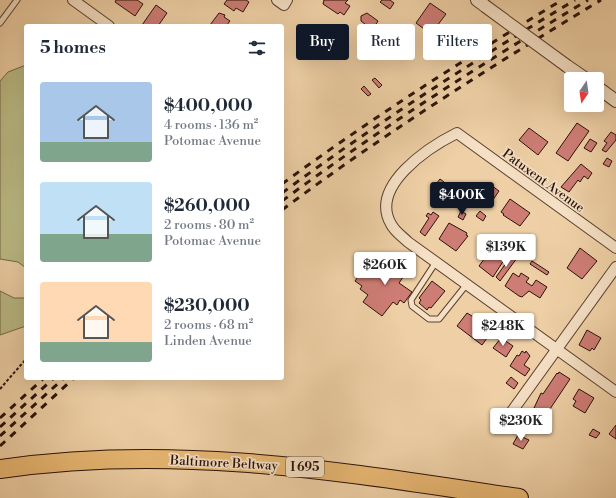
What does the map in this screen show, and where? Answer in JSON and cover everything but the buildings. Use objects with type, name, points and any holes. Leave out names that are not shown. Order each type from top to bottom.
[{"type":"highway","name":"Baltimore Beltway","points":[[0,469],[89,459],[144,458],[216,460],[301,467],[519,498]]},
{"type":"street","points":[[73,0],[106,24]]},
{"type":"street","points":[[481,3],[576,72]]},
{"type":"street","points":[[604,92],[616,101]]},
{"type":"street","name":"Patuxent Avenue","points":[[436,262],[396,231],[390,223],[387,205],[395,182],[404,171],[431,147],[457,133],[616,248]]},
{"type":"street","points":[[436,262],[616,392]]},
{"type":"street","points":[[505,421],[616,267]]},
{"type":"lane","points":[[0,23],[17,0]]},
{"type":"lane","points":[[436,262],[411,300],[412,306],[429,319],[439,319],[467,284]]},
{"type":"path","points":[[0,389],[24,361]]},
{"type":"green space","points":[[24,66],[24,266],[18,262],[0,259],[0,81],[8,72]]},
{"type":"green space","points":[[0,291],[14,298],[24,298],[24,327],[0,335]]},
{"type":"railway","points":[[284,183],[420,89],[562,0]]},
{"type":"railway","points":[[284,192],[427,93],[575,0]]},
{"type":"railway","points":[[284,200],[433,97],[588,0]]},
{"type":"railway","points":[[284,209],[399,127],[601,0]]},
{"type":"railway","points":[[0,418],[42,380]]},
{"type":"railway","points":[[0,427],[52,380]]},
{"type":"railway","points":[[0,436],[62,380]]},
{"type":"railway","points":[[0,446],[72,380]]}]
